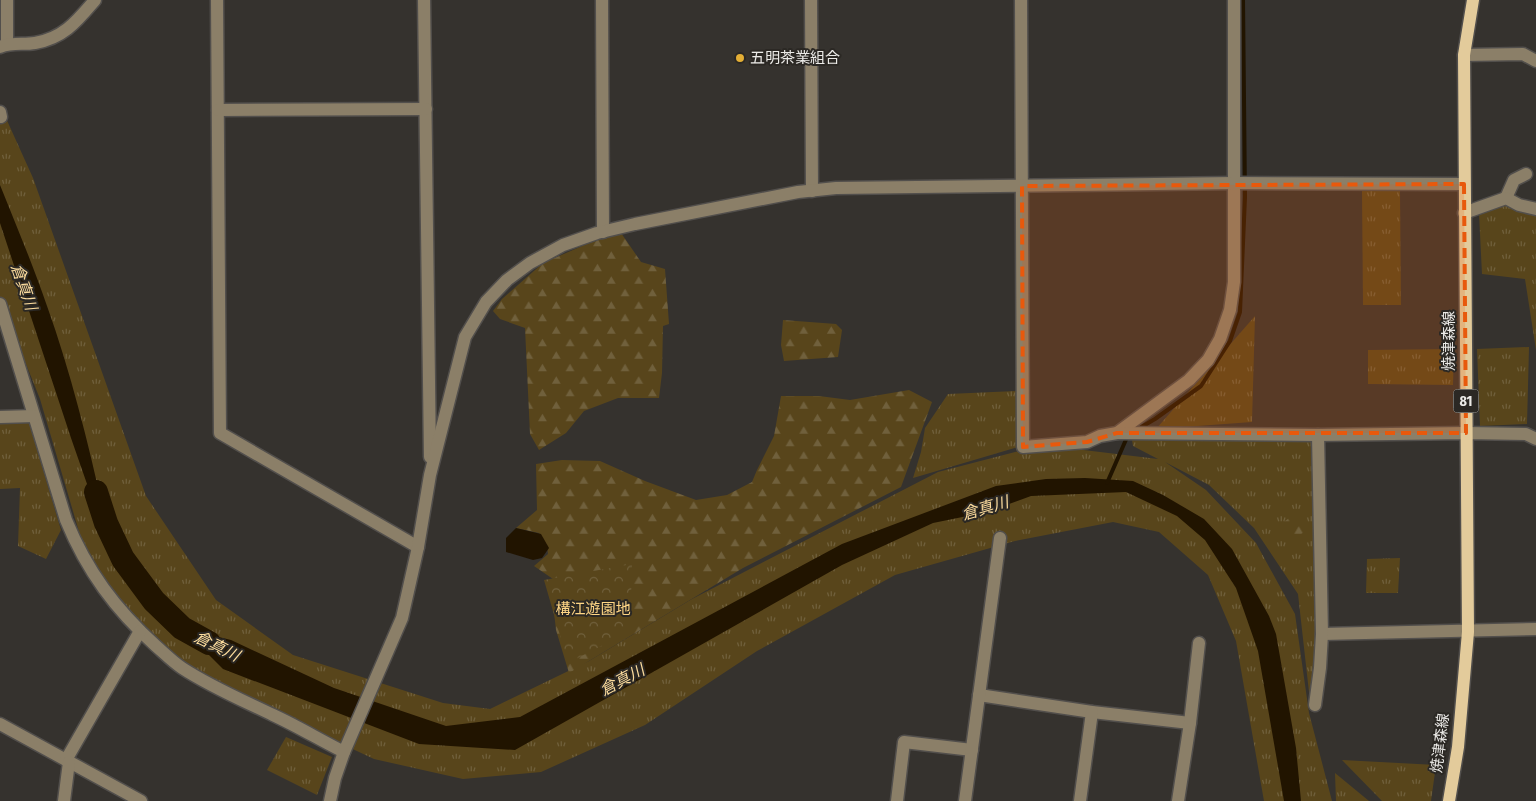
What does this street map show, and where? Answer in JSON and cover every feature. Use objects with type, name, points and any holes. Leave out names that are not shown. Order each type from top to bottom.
[{"type":"main road","name":"焼津森線","points":[[1449,801],[1458,748],[1468,632],[1464,55],[1473,0]]},
{"type":"street","points":[[6,0],[4,45],[34,43],[56,38],[76,22],[95,0]]},
{"type":"street","points":[[217,0],[220,433],[418,547]]},
{"type":"street","points":[[424,0],[430,474]]},
{"type":"street","points":[[602,0],[603,232]]},
{"type":"street","points":[[811,0],[812,191]]},
{"type":"street","points":[[1021,0],[1023,447],[1088,442],[1100,436],[1121,433],[1466,433],[1526,434],[1536,439]]},
{"type":"street","points":[[1121,433],[1189,380],[1208,360],[1220,339],[1230,310],[1234,282],[1237,183],[1234,0]]},
{"type":"street","points":[[1464,55],[1522,54],[1536,61]]},
{"type":"street","points":[[218,110],[426,109]]},
{"type":"street","points":[[1506,198],[1514,180],[1526,174]]},
{"type":"street","points":[[330,801],[335,778],[346,749],[402,618],[418,547],[430,474],[465,337],[486,302],[508,280],[530,263],[563,245],[635,224],[836,188],[1237,183],[1464,184]]},
{"type":"street","points":[[1464,212],[1506,198],[1519,205],[1536,209]]},
{"type":"street","points":[[0,304],[66,520],[78,549],[101,585],[121,611],[180,667],[218,690],[346,749]]},
{"type":"street","points":[[0,417],[34,416]]},
{"type":"street","points":[[1315,705],[1322,634],[1318,434]]},
{"type":"street","points":[[965,801],[1000,538]]},
{"type":"street","points":[[1322,634],[1536,629]]},
{"type":"street","points":[[64,801],[68,761],[140,631]]},
{"type":"street","points":[[1178,801],[1190,723],[1198,643]]},
{"type":"street","points":[[979,695],[1092,712],[1190,723]]},
{"type":"street","points":[[1080,801],[1092,712]]},
{"type":"street","points":[[0,724],[141,801]]},
{"type":"street","points":[[897,801],[904,742],[972,750]]},
{"type":"highlighted area","points":[[1464,184],[1466,433],[1117,433],[1087,442],[1023,447],[1022,186]]},
{"type":"green space","points":[[0,105],[33,178],[146,496],[216,600],[293,655],[443,703],[490,709],[589,661],[692,599],[938,472],[1042,445],[1158,459],[1133,446],[1132,440],[1313,439],[1316,649],[1310,701],[1298,594],[1254,528],[1209,485],[1165,462],[1206,490],[1256,543],[1295,614],[1309,713],[1332,801],[1264,801],[1236,641],[1208,575],[1159,532],[1113,522],[1015,541],[895,575],[757,651],[645,725],[541,772],[463,779],[374,759],[188,672],[112,600],[80,535],[40,399],[0,299]]},
{"type":"green space","points":[[1362,191],[1400,191],[1401,305],[1363,305]]},
{"type":"green space","points":[[1510,200],[1536,209],[1536,350],[1525,279],[1482,274],[1479,213]]},
{"type":"green space","points":[[619,230],[641,262],[665,269],[669,324],[663,326],[662,373],[659,398],[618,398],[584,411],[566,433],[539,450],[530,434],[525,328],[500,319],[493,311],[502,299],[543,263]]},
{"type":"green space","points":[[1255,316],[1252,422],[1156,429]]},
{"type":"green space","points":[[783,320],[836,324],[842,330],[838,357],[784,361],[781,345]]},
{"type":"green space","points":[[1529,347],[1527,424],[1480,426],[1477,349]]},
{"type":"green space","points":[[1454,349],[1453,385],[1368,384],[1368,350]]},
{"type":"green space","points":[[909,390],[932,402],[901,487],[743,568],[569,673],[556,630],[553,579],[534,566],[548,554],[547,546],[539,533],[516,528],[537,510],[536,464],[562,460],[600,461],[645,481],[696,500],[727,495],[752,482],[774,436],[781,396],[819,396],[850,400]]},
{"type":"green space","points":[[1016,391],[1018,447],[913,478],[921,452],[925,428],[948,394]]},
{"type":"green space","points":[[29,423],[61,530],[46,559],[18,546],[20,488],[0,489],[0,424]]},
{"type":"green space","points":[[1289,518],[1303,518],[1305,532],[1293,538],[1280,538],[1280,525]]},
{"type":"green space","points":[[1400,558],[1398,593],[1366,593],[1367,559]]},
{"type":"green space","name":"構江遊園地","points":[[632,564],[630,631],[568,663],[544,580]]},
{"type":"green space","points":[[286,737],[332,757],[317,795],[267,770]]},
{"type":"green space","points":[[1342,760],[1436,765],[1431,801],[1382,801]]},
{"type":"green space","points":[[1335,773],[1369,801],[1336,801]]},
{"type":"water","points":[[0,185],[36,275],[65,359],[106,523],[102,527],[0,223]]},
{"type":"water","points":[[1085,478],[1133,481],[1163,495],[1204,519],[1232,549],[1269,616],[1276,634],[1296,748],[1301,801],[1284,801],[1258,651],[1236,588],[1205,540],[1177,516],[1126,492],[1031,496],[987,512],[933,523],[842,565],[515,750],[419,744],[223,669],[182,628],[231,640],[334,688],[446,726],[520,717],[842,544],[996,486],[1046,479]]},
{"type":"water","points":[[516,528],[541,534],[549,548],[542,558],[533,560],[506,552],[506,538]]},
{"type":"waterway","points":[[1138,429],[1201,386],[1230,341],[1240,312],[1245,197],[1243,0]]},
{"type":"waterway","points":[[1107,483],[1128,435]]},
{"type":"waterway","name":"倉真川","points":[[96,492],[106,523],[123,559],[154,601],[182,628],[209,643]]},
{"type":"place","name":"五明茶業組合","points":[[740,58]]}]
